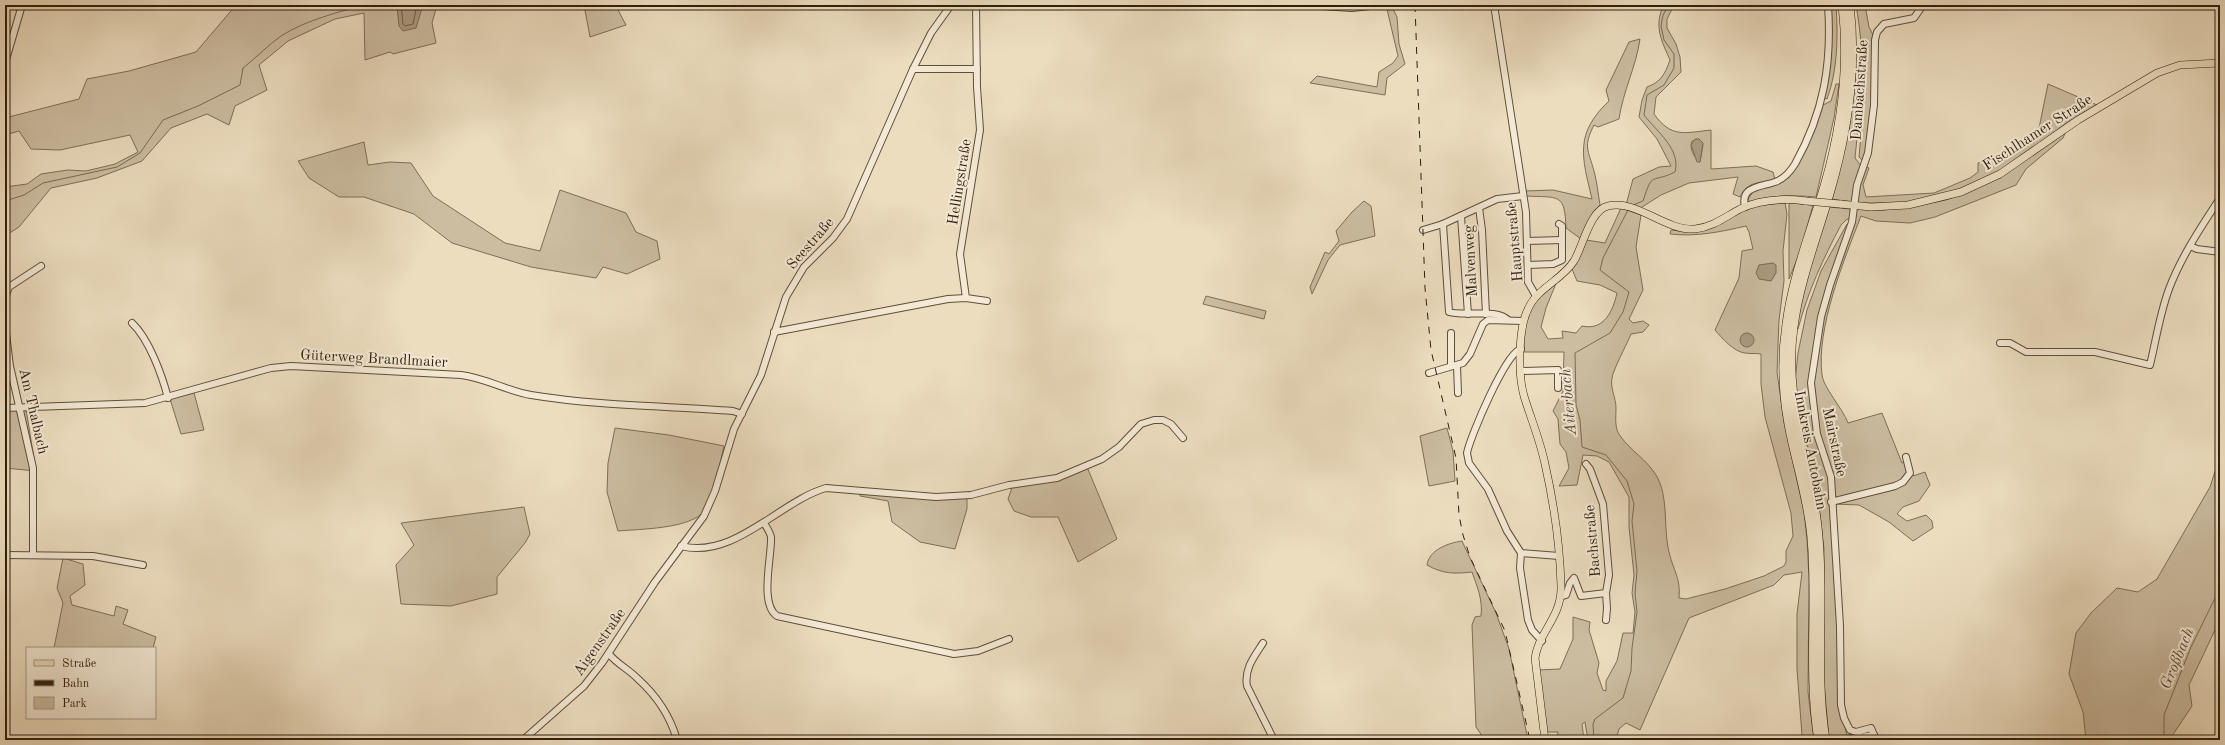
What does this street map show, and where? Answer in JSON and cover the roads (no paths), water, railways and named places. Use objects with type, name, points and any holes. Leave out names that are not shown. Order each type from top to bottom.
[{"type":"highway","name":"Innkreis Autobahn","points":[[1819,740],[1813,678],[1812,537],[1808,510],[1787,411],[1784,380],[1784,349],[1792,294],[1829,170],[1840,120],[1845,62],[1843,5]]},
{"type":"highway","name":"Innkreis Autobahn","points":[[1825,740],[1819,685],[1818,537],[1813,500],[1793,408],[1790,361],[1792,329],[1799,295],[1835,172],[1845,130],[1850,87],[1852,48],[1849,5]]},
{"type":"main road","name":"Fischlhamer Straße","points":[[1536,296],[1571,265],[1598,211],[1609,206],[1623,206],[1671,226],[1693,229],[1713,224],[1745,207],[1773,200],[1886,207],[1913,204],[1961,192],[2009,169],[2072,123],[2157,73],[2180,65],[2220,63]]},
{"type":"main road","name":"Hauptstraße","points":[[1536,296],[1527,310],[1524,321],[1521,349],[1524,396],[1546,464],[1559,556],[1561,596],[1557,612],[1535,658],[1545,740]]},
{"type":"street","points":[[5,63],[22,5]]},
{"type":"street","name":"Seestraße","points":[[681,546],[710,503],[730,440],[761,375],[774,332],[791,285],[812,258],[833,238],[847,219],[913,69],[931,33],[950,5]]},
{"type":"street","name":"Hellingstraße","points":[[966,298],[960,254],[980,130],[976,5]]},
{"type":"street","points":[[1305,5],[1352,8],[1379,5]]},
{"type":"street","name":"Hauptstraße","points":[[1494,5],[1523,196],[1529,284],[1536,296]]},
{"type":"street","points":[[1745,207],[1744,199],[1748,191],[1757,186],[1775,182],[1790,172],[1818,117],[1826,73],[1828,5]]},
{"type":"street","name":"Dambachstraße","points":[[1854,206],[1857,185],[1866,159],[1871,132],[1875,35],[1884,24],[1914,18],[1923,5]]},
{"type":"street","points":[[913,69],[977,69]]},
{"type":"street","points":[[1423,230],[1443,224],[1501,198],[1523,196]]},
{"type":"street","points":[[2000,343],[2010,343],[2026,352],[2095,352],[2150,365],[2168,291],[2190,246],[2220,198]]},
{"type":"street","name":"Mairstraße","points":[[1839,740],[1874,738],[1871,728],[1856,732],[1850,730],[1842,711],[1836,549],[1831,502],[1831,477],[1817,434],[1811,384],[1821,317],[1832,279],[1852,222],[1854,206]]},
{"type":"street","name":"Malvenweg","points":[[1479,208],[1481,213],[1486,314]]},
{"type":"street","points":[[1461,216],[1468,314]]},
{"type":"street","points":[[1443,224],[1449,311],[1451,313],[1498,315],[1508,320]]},
{"type":"street","points":[[1528,265],[1554,264],[1561,261],[1562,226],[1559,224]]},
{"type":"street","points":[[1527,241],[1562,240]]},
{"type":"street","points":[[2190,246],[2197,249],[2220,252]]},
{"type":"street","name":"Am Thalbach","points":[[33,555],[33,468],[10,366],[6,334],[6,292],[9,287],[41,266]]},
{"type":"street","points":[[774,332],[939,301],[966,298],[987,301]]},
{"type":"street","points":[[1429,373],[1463,363],[1468,358],[1485,322],[1491,320],[1524,321]]},
{"type":"street","points":[[132,323],[138,329],[150,352],[164,382],[168,398]]},
{"type":"street","points":[[1451,333],[1458,394]]},
{"type":"street","points":[[1521,349],[1515,352],[1497,381],[1467,453],[1469,463],[1488,489],[1507,531],[1521,553],[1520,568],[1528,620],[1532,630],[1542,641]]},
{"type":"street","name":"Güterweg Brandlmaier","points":[[5,408],[145,403],[168,398],[271,368],[291,366],[461,375],[475,377],[507,389],[533,395],[604,403],[725,411],[742,414]]},
{"type":"street","points":[[1522,371],[1558,370],[1558,388]]},
{"type":"street","points":[[681,546],[688,548],[709,547],[726,543],[764,523],[813,492],[826,488],[936,497],[957,497],[971,495],[1009,484],[1058,478],[1102,459],[1119,447],[1141,424],[1154,420],[1163,420],[1171,424],[1183,438]]},
{"type":"street","points":[[1831,502],[1862,495],[1903,482],[1910,473],[1906,457]]},
{"type":"street","name":"Bachstraße","points":[[1586,464],[1603,504],[1609,565],[1609,582],[1606,593],[1606,620]]},
{"type":"street","points":[[764,523],[771,538],[768,568],[769,606],[772,612],[777,616],[954,654],[978,651],[1009,639]]},
{"type":"street","name":"Aigenstraße","points":[[523,740],[584,686],[609,654],[681,546]]},
{"type":"street","points":[[1521,553],[1559,556]]},
{"type":"street","points":[[5,555],[99,557],[143,565]]},
{"type":"street","name":"Bachstraße","points":[[1561,596],[1566,595],[1570,583],[1574,578],[1581,596],[1606,593]]},
{"type":"street","points":[[1263,644],[1251,662],[1246,679],[1247,686],[1274,740]]},
{"type":"street","points":[[609,654],[638,679],[658,701],[667,714],[677,740]]},
{"type":"water","points":[[399,5],[420,5],[422,8],[416,28],[403,31],[399,26],[397,7]]},
{"type":"water","points":[[1695,139],[1699,139],[1703,143],[1700,162],[1697,162],[1691,145]]},
{"type":"water","points":[[1773,263],[1776,265],[1776,273],[1771,281],[1759,279],[1756,273],[1759,265]]},
{"type":"water","points":[[1744,333],[1750,333],[1754,337],[1754,343],[1750,347],[1744,347],[1740,343],[1740,337]]},
{"type":"waterway","points":[[5,201],[24,195],[43,183],[117,167],[140,153],[163,120],[198,106],[240,85],[243,68],[281,36],[310,22],[362,5]]},
{"type":"waterway","name":"Aiterbach","points":[[1633,205],[1643,201],[1651,181],[1675,172],[1675,156],[1671,148],[1667,141],[1644,115],[1647,95],[1664,85],[1674,68],[1674,54],[1664,40],[1661,26],[1663,15],[1669,5]]},
{"type":"waterway","name":"Aiterbach","points":[[1594,740],[1593,724],[1595,719],[1623,698],[1631,671],[1632,648],[1637,612],[1635,593],[1637,571],[1632,521],[1634,504],[1627,481],[1606,455],[1582,447],[1580,420],[1576,405],[1575,353],[1610,333],[1623,312],[1629,292],[1600,270],[1603,258],[1628,210]]},
{"type":"waterway","name":"Großbach","points":[[2164,740],[2164,715],[2191,647],[2220,588]]},
{"type":"railway","points":[[1415,5],[1425,288],[1431,350],[1456,458],[1459,515],[1463,535],[1470,557],[1505,631],[1530,740]]}]
